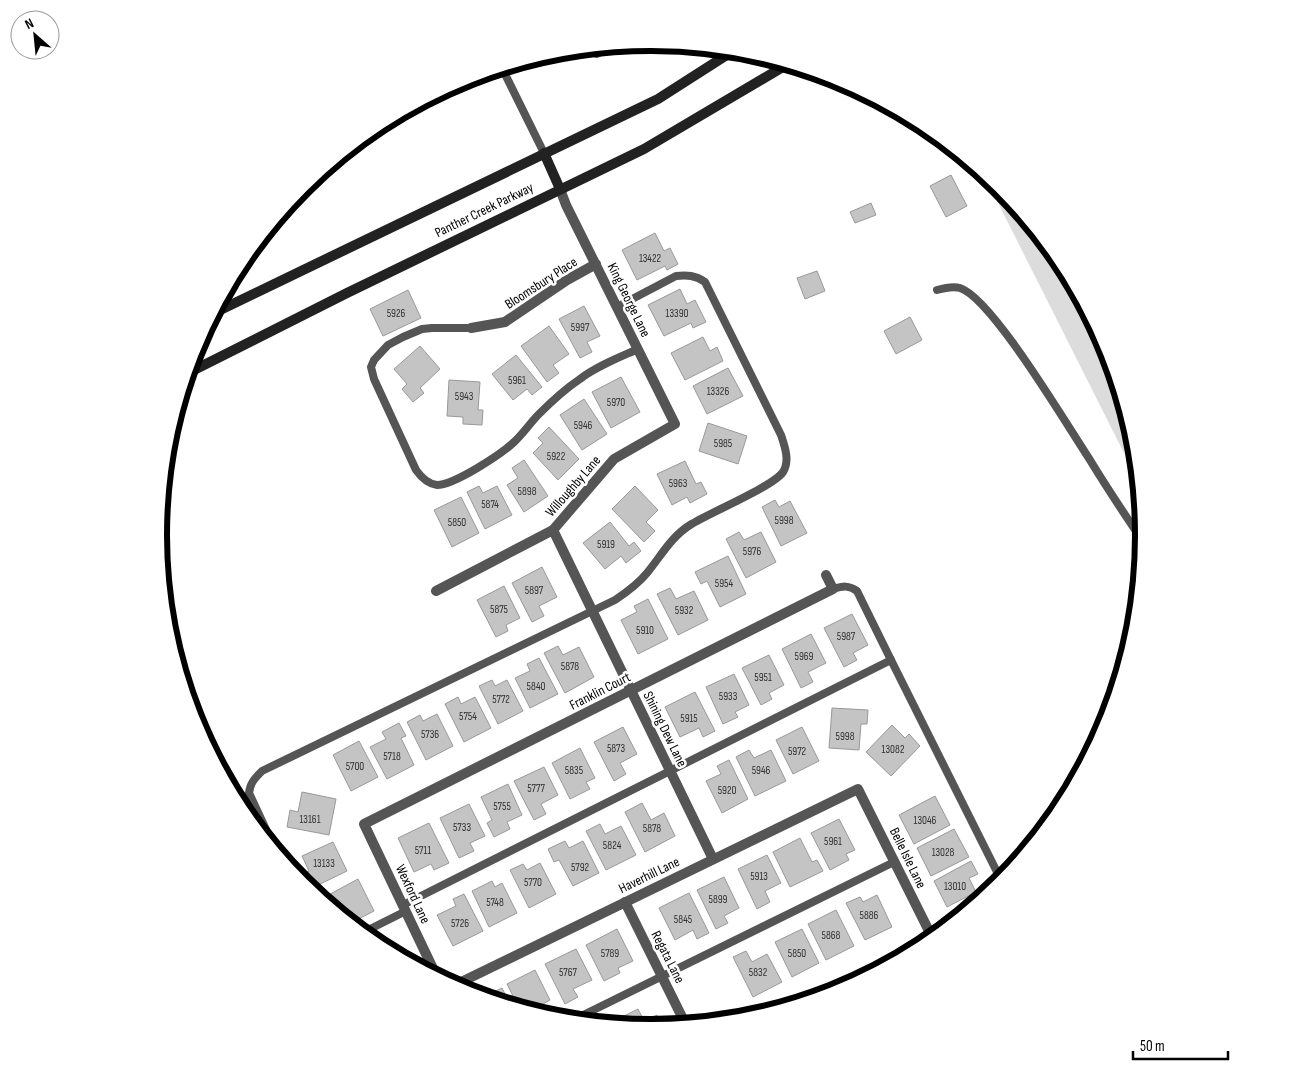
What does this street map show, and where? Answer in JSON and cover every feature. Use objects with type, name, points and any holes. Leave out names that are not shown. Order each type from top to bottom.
[{"type":"main road","name":"Panther Creek Parkway","points":[[224,308],[658,99],[724,57]]},
{"type":"main road","name":"Panther Creek Parkway","points":[[197,368],[644,149],[780,69]]},
{"type":"main road","points":[[544,153],[560,189]]},
{"type":"street","name":"King George Lane","points":[[560,189],[675,424]]},
{"type":"street","name":"Bloomsbury Place","points":[[472,328],[505,322],[567,280],[596,264]]},
{"type":"street","name":"Willoughby Lane","points":[[436,591],[553,530],[614,459],[675,424]]},
{"type":"street","name":"Shining Dew Lane","points":[[553,530],[713,859]]},
{"type":"street","points":[[826,575],[833,589]]},
{"type":"street","name":"Franklin Court","points":[[364,824],[833,589]]},
{"type":"street","name":"Haverhill Lane","points":[[462,981],[858,789]]},
{"type":"street","name":"Belle Isle Lane","points":[[858,789],[929,932]]},
{"type":"street","name":"Wexford Lane","points":[[364,824],[432,968]]},
{"type":"street","name":"Regata Lane","points":[[625,902],[683,1019]]},
{"type":"lane","points":[[505,74],[544,153]]},
{"type":"lane","points":[[264,826],[249,794],[253,780],[262,771],[615,600],[631,589],[646,574],[674,538],[687,527],[773,482],[783,472],[786,464],[786,450],[781,435],[705,282],[698,277],[676,276],[617,307]]},
{"type":"lane","points":[[937,290],[959,288],[972,295],[990,314],[1046,391],[1136,530]]},
{"type":"lane","points":[[472,328],[422,329],[388,345],[374,360],[371,367],[374,379],[416,470],[421,478],[435,485],[445,484],[487,463],[516,441],[538,415],[581,378],[602,365],[638,349]]},
{"type":"lane","points":[[833,589],[843,586],[852,588],[857,592],[998,874]]},
{"type":"lane","points":[[369,929],[404,908],[891,660]]},
{"type":"lane","points":[[582,1015],[894,862]]},
{"type":"shaded area","points":[[992,191],[1016,216],[1036,241],[1071,293],[1086,321],[1110,380],[1119,410],[1130,464]]},
{"type":"building","points":[[951,175],[967,206],[946,217],[930,186]]},
{"type":"building","points":[[871,203],[876,215],[855,223],[850,212]]},
{"type":"building","points":[[655,233],[664,251],[670,248],[678,264],[667,270],[665,266],[637,280],[622,250]]},
{"type":"building","points":[[817,271],[825,291],[805,299],[797,278]]},
{"type":"building","points":[[680,289],[687,304],[695,300],[706,322],[693,328],[691,323],[664,336],[648,305]]},
{"type":"building","points":[[408,290],[421,318],[383,336],[370,309]]},
{"type":"building","points":[[584,306],[600,336],[587,342],[592,352],[580,358],[559,319]]},
{"type":"building","points":[[910,317],[922,340],[896,354],[884,331]]},
{"type":"building","points":[[549,326],[569,354],[553,365],[559,373],[547,382],[521,346]]},
{"type":"building","points":[[703,337],[710,351],[717,347],[723,361],[685,380],[671,353]]},
{"type":"building","points":[[420,346],[440,369],[420,388],[424,393],[413,402],[402,389],[407,384],[394,369]]},
{"type":"building","points":[[516,355],[542,387],[532,395],[527,389],[513,400],[492,374]]},
{"type":"building","points":[[728,368],[743,396],[707,414],[693,386]]},
{"type":"building","points":[[621,377],[640,412],[611,428],[592,392]]},
{"type":"building","points":[[449,380],[480,382],[478,410],[483,410],[482,425],[463,424],[463,417],[447,416]]},
{"type":"building","points":[[584,399],[607,434],[582,450],[560,415]]},
{"type":"building","points":[[708,423],[747,436],[738,464],[699,451]]},
{"type":"building","points":[[549,427],[579,459],[558,480],[533,453],[543,443],[538,438]]},
{"type":"building","points":[[524,460],[548,496],[524,512],[507,485],[518,478],[512,468]]},
{"type":"building","points":[[685,461],[696,484],[701,482],[707,494],[690,503],[687,497],[672,505],[657,474]]},
{"type":"building","points":[[479,486],[483,493],[497,486],[512,515],[485,529],[467,492]]},
{"type":"building","points":[[635,486],[658,510],[646,522],[655,531],[644,542],[612,509]]},
{"type":"building","points":[[461,497],[479,533],[452,547],[434,510]]},
{"type":"building","points":[[775,500],[779,507],[790,501],[807,533],[781,546],[762,507]]},
{"type":"building","points":[[610,522],[629,546],[634,542],[641,551],[626,563],[621,556],[605,569],[583,543]]},
{"type":"building","points":[[739,532],[744,540],[761,532],[776,562],[746,578],[726,539]]},
{"type":"building","points":[[728,556],[746,594],[720,607],[707,581],[701,584],[695,572]]},
{"type":"building","points":[[542,567],[557,597],[539,606],[544,616],[532,622],[512,583]]},
{"type":"building","points":[[504,586],[520,618],[506,625],[508,631],[496,637],[477,600]]},
{"type":"building","points":[[670,588],[676,599],[694,591],[708,620],[678,635],[657,594]]},
{"type":"building","points":[[648,599],[668,639],[638,654],[621,620],[637,612],[634,606]]},
{"type":"building","points":[[852,614],[868,645],[853,653],[857,660],[844,667],[824,628]]},
{"type":"building","points":[[811,634],[826,663],[808,672],[813,682],[801,688],[782,649]]},
{"type":"building","points":[[558,646],[563,655],[579,647],[594,677],[565,693],[544,653]]},
{"type":"building","points":[[769,655],[784,685],[769,693],[772,699],[761,705],[742,668]]},
{"type":"building","points":[[539,658],[558,694],[530,708],[515,678],[530,671],[527,664]]},
{"type":"building","points":[[734,674],[749,705],[735,712],[738,717],[723,724],[706,687]]},
{"type":"building","points":[[492,680],[495,686],[507,680],[523,711],[498,724],[479,686]]},
{"type":"building","points":[[695,692],[715,731],[703,737],[699,728],[680,737],[665,707]]},
{"type":"building","points":[[458,697],[461,704],[475,697],[491,728],[464,742],[445,704]]},
{"type":"building","points":[[832,708],[868,710],[867,724],[861,724],[859,750],[829,748]]},
{"type":"building","points":[[437,714],[453,746],[426,760],[407,722],[420,715],[423,721]]},
{"type":"building","points":[[399,723],[406,736],[401,738],[414,765],[387,779],[370,747],[386,739],[382,732]]},
{"type":"building","points":[[892,725],[905,738],[909,734],[920,746],[891,776],[866,752]]},
{"type":"building","points":[[623,727],[637,754],[620,763],[626,774],[614,781],[594,742]]},
{"type":"building","points":[[802,727],[819,761],[793,774],[776,740]]},
{"type":"building","points":[[359,741],[378,777],[351,791],[333,755]]},
{"type":"building","points":[[580,748],[595,778],[586,782],[590,789],[570,799],[552,763]]},
{"type":"building","points":[[749,750],[754,758],[771,750],[786,781],[755,796],[736,757]]},
{"type":"building","points":[[729,760],[748,799],[722,813],[706,781],[721,774],[717,766]]},
{"type":"building","points":[[544,767],[558,795],[541,804],[546,814],[534,820],[514,781]]},
{"type":"building","points":[[508,784],[522,815],[507,822],[510,829],[494,837],[487,823],[492,820],[481,797]]},
{"type":"building","points":[[302,792],[336,799],[329,835],[287,827],[290,810],[298,812]]},
{"type":"building","points":[[935,796],[950,825],[914,844],[899,815]]},
{"type":"building","points":[[642,803],[651,820],[664,813],[675,836],[645,852],[625,812]]},
{"type":"building","points":[[469,804],[485,836],[470,843],[474,851],[459,858],[440,818]]},
{"type":"building","points":[[839,819],[855,850],[846,854],[849,860],[830,870],[811,833]]},
{"type":"building","points":[[429,823],[449,863],[434,870],[431,864],[414,872],[398,838]]},
{"type":"building","points":[[600,824],[605,834],[621,826],[636,855],[606,870],[586,831]]},
{"type":"building","points":[[954,829],[969,857],[931,876],[917,848]]},
{"type":"building","points":[[800,838],[812,862],[817,860],[823,871],[790,887],[773,852]]},
{"type":"building","points":[[565,841],[569,848],[583,841],[599,873],[573,886],[559,860],[554,862],[548,849]]},
{"type":"building","points":[[333,842],[347,871],[317,886],[306,875],[305,873],[309,871],[302,856]]},
{"type":"building","points":[[767,855],[781,883],[765,891],[770,902],[757,909],[738,869]]},
{"type":"building","points":[[971,861],[978,874],[969,878],[976,892],[947,907],[934,881]]},
{"type":"building","points":[[540,863],[556,894],[529,908],[510,870],[523,864],[527,870]]},
{"type":"building","points":[[724,877],[739,908],[724,916],[728,923],[716,929],[697,890]]},
{"type":"building","points":[[358,879],[374,911],[357,920],[327,896]]},
{"type":"building","points":[[492,881],[495,887],[502,883],[517,913],[489,927],[472,891]]},
{"type":"building","points":[[689,893],[709,933],[697,939],[693,930],[675,940],[659,908]]},
{"type":"building","points":[[464,894],[483,931],[453,946],[437,915],[456,906],[453,899]]},
{"type":"building","points":[[877,895],[892,927],[865,940],[846,903],[860,897],[863,902]]},
{"type":"building","points":[[836,910],[854,946],[826,960],[808,924]]},
{"type":"building","points":[[617,929],[633,961],[618,968],[620,973],[604,981],[586,945]]},
{"type":"building","points":[[802,929],[819,963],[792,977],[775,942]]},
{"type":"building","points":[[576,949],[592,980],[573,989],[578,997],[565,1004],[545,964]]},
{"type":"building","points":[[746,951],[752,962],[767,954],[782,982],[753,997],[733,957]]},
{"type":"building","points":[[535,970],[550,1000],[539,1006],[515,1000],[507,984]]},
{"type":"building","points":[[502,988],[507,997],[496,994],[492,993]]},
{"type":"building","points":[[638,1009],[643,1020],[623,1019],[622,1017]]},
{"type":"building","points":[[657,1015],[660,1020],[647,1020]]}]
